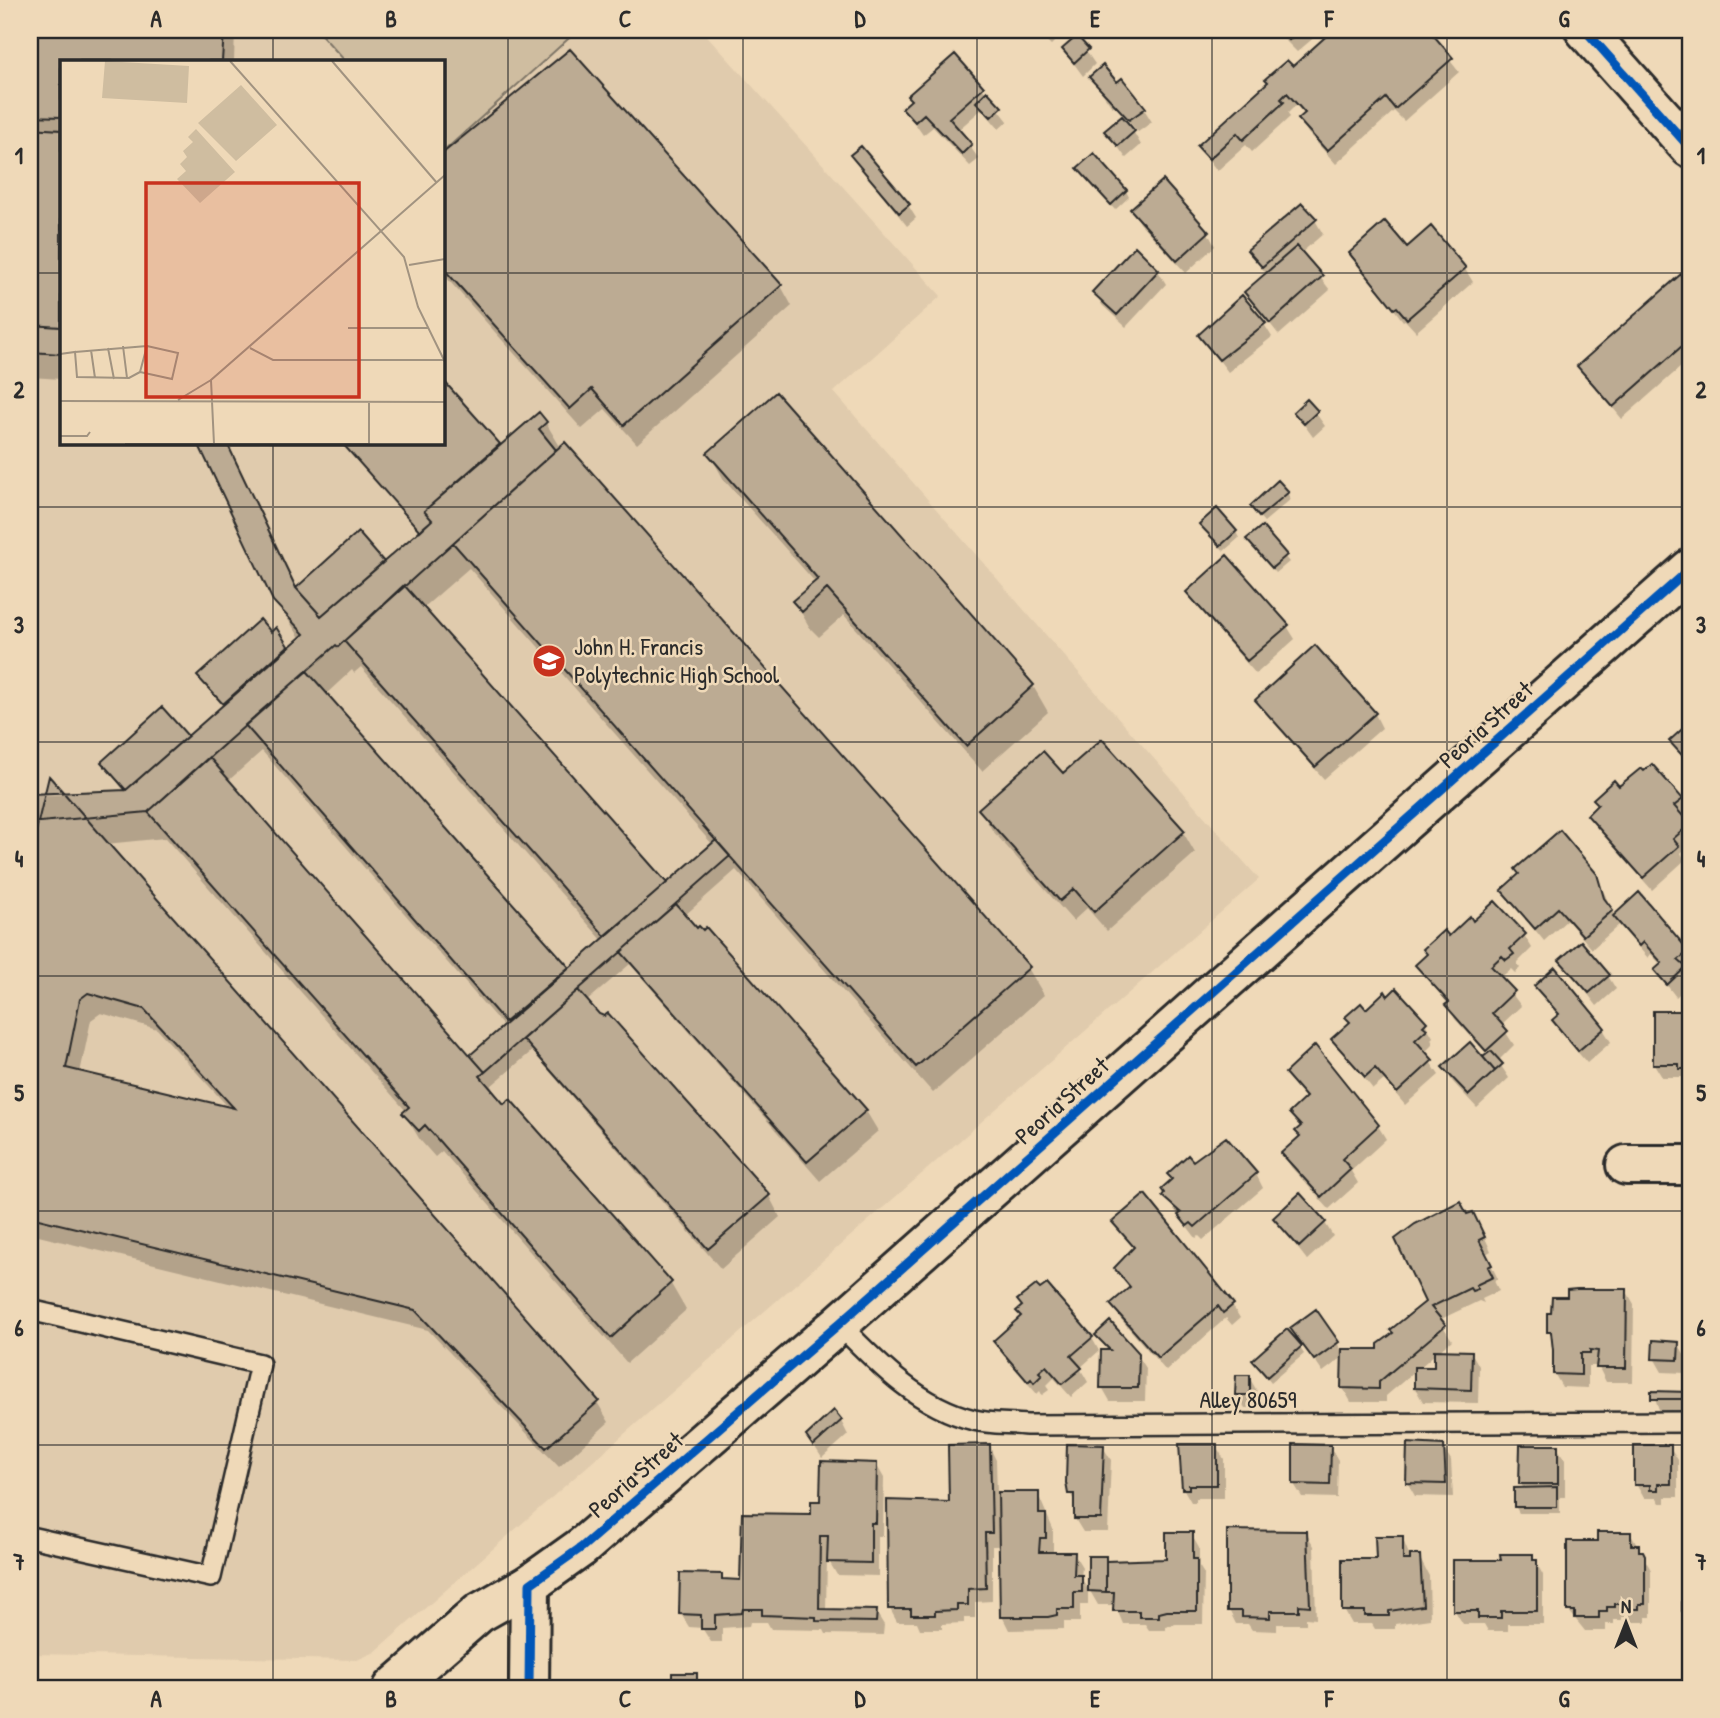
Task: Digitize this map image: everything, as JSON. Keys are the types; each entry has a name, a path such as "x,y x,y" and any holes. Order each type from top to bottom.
{"street":[{"path":"1585,30 1690,148"},
{"name":"Peoria Street","path":"393,1688 479,1613 530,1584 582,1547 839,1324 1690,569"},
{"path":"1626,1166 1690,1166"},
{"path":"529,1688 530,1584"}],"lane":[{"path":"30,1310 260,1364 211,1577 30,1537"},
{"name":"Alley 80659","path":"839,1324 890,1376 939,1405 973,1420 1027,1425 1690,1422"}],"shaded area":[{"name":"John H. Francis Polytechnic High School","path":"30,30 702,30 941,296 834,392 1259,879 375,1652 357,1660 30,1654"},
{"path":"317,30 578,30 444,151 444,60 344,60"}],"building":[{"path":"30,30 224,30 222,60 60,60 60,117 30,116"},
{"path":"1279,30 1300,30 1289,40"},
{"path":"1333,30 1429,30 1453,58 1395,109 1386,98 1327,151 1298,119 1305,113 1287,93 1281,99 1284,102 1243,140 1237,133 1209,159 1197,146 1268,82 1265,79 1287,60 1293,66"},
{"path":"1077,36 1089,49 1074,63 1062,49"},
{"path":"570,49 782,285 624,425 592,389 570,409 444,269 444,152"},
{"path":"955,54 984,87 949,118 972,144 962,154 924,114 915,122 902,108 911,100 907,96"},
{"path":"1103,65 1117,82 1122,78 1146,108 1129,120 1089,77"},
{"path":"987,91 1002,107 991,117 976,102"},
{"path":"1122,116 1135,131 1118,146 1104,131"},
{"path":"30,128 60,130 60,327 30,325"},
{"path":"861,146 910,204 899,213 850,155"},
{"path":"1094,153 1127,190 1111,205 1077,168"},
{"path":"1163,180 1209,232 1177,261 1130,209"},
{"path":"1302,203 1317,219 1262,267 1247,250"},
{"path":"1385,221 1407,247 1431,226 1466,268 1407,319 1397,307 1394,309 1349,253"},
{"path":"1135,246 1159,270 1117,315 1092,292"},
{"path":"1297,246 1323,276 1270,323 1244,292"},
{"path":"1681,274 1690,285 1690,339 1613,407 1577,366"},
{"path":"1242,295 1266,323 1219,360 1198,335"},
{"path":"30,325 60,327 60,354 30,352"},
{"path":"444,381 500,444 424,511 432,520 420,531 343,444 444,444"},
{"path":"776,392 1034,685 966,746 827,589 802,612 792,601 818,579 707,453"},
{"path":"1307,399 1318,411 1304,424 1293,412"},
{"path":"539,412 547,422 539,429 556,450 338,647 336,645 148,812 30,823 30,794 126,790 304,634 273,601 198,444 227,444 296,588 321,616 432,520 424,511"},
{"path":"565,442 1030,967 916,1067 453,543"},
{"path":"1278,480 1289,492 1259,517 1250,506"},
{"path":"1217,508 1237,531 1220,546 1199,524"},
{"path":"1262,526 1287,555 1272,568 1246,539"},
{"path":"358,532 384,562 321,616 296,588"},
{"path":"1227,555 1289,625 1247,661 1186,592"},
{"path":"404,585 667,883 605,936 344,641"},
{"path":"260,619 271,632 276,627 288,646 223,704 197,676"},
{"path":"1315,645 1376,713 1315,767 1255,700"},
{"path":"307,671 569,967 505,1022 245,725"},
{"path":"162,707 188,736 126,790 101,762"},
{"path":"1690,722 1690,764 1669,741"},
{"path":"1102,739 1185,831 1094,912 1074,889 1060,901 978,809 1043,751 1063,773"},
{"path":"209,757 485,1072 480,1076 504,1104 510,1099 672,1282 611,1338 425,1125 419,1131 402,1113 409,1107 148,812"},
{"path":"1652,764 1683,799 1674,806 1690,824 1673,839 1679,846 1643,878 1587,815 1598,804 1593,799 1614,780 1619,786 1641,768 1644,771"},
{"path":"49,776 599,1401 546,1448 415,1310 30,1217 30,856","holes":["88,993 144,1009 234,1108 66,1068 80,999"]},
{"path":"1560,830 1597,874 1604,898 1613,910 1583,936 1558,908 1535,929 1501,890 1519,874 1515,869"},
{"path":"716,840 730,856 485,1072 470,1055"},
{"path":"1639,892 1689,951 1678,960 1686,967 1667,985 1654,970 1662,963 1643,942 1639,946 1613,916"},
{"path":"1495,901 1526,934 1510,949 1514,954 1506,960 1502,956 1491,966 1515,991 1492,1013 1508,1031 1486,1051 1445,1005 1449,1002 1415,965 1427,954 1423,949 1444,930 1449,936 1470,916 1473,921"},
{"path":"676,904 697,928 699,926 703,930 706,927 867,1110 807,1162 621,952"},
{"path":"1581,941 1610,975 1589,993 1559,960"},
{"path":"1555,967 1605,1028 1578,1051 1552,1020 1559,1014 1534,986"},
{"path":"1396,988 1427,1022 1423,1026 1427,1029 1415,1040 1433,1060 1397,1093 1375,1068 1365,1077 1331,1039 1350,1022 1345,1017 1361,1003 1366,1009 1385,991 1388,996"},
{"path":"578,990 599,1014 604,1016 608,1013 770,1195 708,1249 523,1039"},
{"path":"1653,1011 1690,1011 1690,1069 1679,1069 1679,1064 1653,1064"},
{"path":"1470,1042 1495,1071 1469,1095 1442,1067"},
{"path":"1315,1045 1379,1125 1342,1159 1351,1169 1321,1197 1281,1153 1300,1136 1295,1131 1301,1126 1289,1113 1306,1097 1285,1073"},
{"path":"1491,1051 1503,1064 1495,1071 1483,1057"},
{"path":"1226,1137 1257,1173 1195,1227 1191,1223 1187,1226 1178,1215 1181,1213 1162,1196 1164,1193 1161,1189 1172,1179 1167,1174 1188,1155 1193,1161"},
{"path":"1300,1193 1326,1222 1299,1247 1273,1218"},
{"path":"1145,1194 1234,1304 1223,1313 1218,1306 1158,1358 1110,1304 1130,1287 1114,1268 1134,1247 1112,1222"},
{"path":"1460,1201 1467,1214 1473,1212 1485,1237 1479,1240 1492,1265 1488,1267 1493,1277 1476,1285 1478,1289 1472,1291 1470,1288 1431,1307 1446,1325 1379,1382 1379,1389 1341,1388 1342,1349 1378,1349 1378,1344 1393,1333 1390,1330 1425,1302 1395,1239 1415,1224"},
{"path":"1047,1284 1093,1337 1071,1356 1082,1368 1062,1384 1046,1366 1039,1372 1042,1375 1034,1383 1031,1379 1028,1382 993,1341 1021,1316 1016,1311 1022,1306 1017,1300 1036,1285 1040,1289"},
{"path":"1627,1289 1626,1368 1596,1368 1598,1351 1590,1350 1590,1353 1581,1353 1581,1375 1553,1374 1553,1350 1551,1332 1547,1332 1547,1313 1551,1313 1552,1297 1567,1297 1567,1290"},
{"path":"1316,1309 1339,1342 1314,1360 1290,1328"},
{"path":"1110,1321 1139,1353 1138,1388 1100,1388 1101,1350 1110,1350 1095,1335"},
{"path":"1287,1329 1302,1346 1267,1377 1252,1360"},
{"path":"1653,1340 1679,1342 1678,1360 1652,1359"},
{"path":"1434,1350 1472,1351 1471,1390 1414,1388 1414,1367 1434,1367"},
{"path":"1236,1375 1250,1375 1250,1395 1235,1395"},
{"path":"1651,1391 1690,1392 1690,1399 1651,1399"},
{"path":"834,1410 842,1420 813,1446 806,1436"},
{"path":"1407,1443 1444,1445 1446,1484 1406,1483"},
{"path":"990,1444 992,1533 985,1533 986,1588 968,1589 968,1605 957,1605 957,1610 935,1611 935,1615 911,1615 911,1609 888,1609 887,1500 949,1502 948,1445"},
{"path":"1067,1444 1104,1445 1101,1519 1074,1519 1074,1494 1068,1494 1066,1483"},
{"path":"1179,1444 1217,1444 1217,1485 1189,1485 1189,1489 1182,1489"},
{"path":"1293,1444 1331,1445 1330,1485 1293,1484"},
{"path":"1520,1445 1558,1445 1558,1484 1519,1484"},
{"path":"1634,1445 1671,1445 1671,1484 1658,1484 1658,1490 1650,1490 1650,1485 1634,1485"},
{"path":"821,1461 877,1463 876,1523 871,1523 871,1563 827,1562 828,1536 820,1536 819,1609 877,1610 876,1622 816,1621 816,1617 762,1615 762,1609 743,1609 742,1613 715,1615 715,1629 701,1629 701,1615 679,1614 680,1573 722,1574 722,1579 740,1580 742,1513 811,1514 811,1501 820,1501"},
{"path":"1557,1487 1557,1507 1514,1507 1514,1488"},
{"path":"998,1492 1039,1492 1039,1514 1046,1514 1046,1538 1040,1538 1039,1552 1075,1552 1074,1575 1082,1575 1082,1592 1074,1592 1074,1609 1057,1609 1057,1615 1048,1617 1000,1617"},
{"path":"1227,1530 1307,1531 1310,1606 1299,1605 1299,1611 1270,1611 1270,1618 1242,1617 1242,1611 1227,1611"},
{"path":"1166,1532 1193,1532 1193,1559 1197,1559 1197,1611 1167,1611 1159,1613 1159,1617 1139,1617 1139,1611 1113,1611 1114,1592 1106,1592 1106,1561 1166,1559"},
{"path":"1597,1532 1631,1532 1631,1545 1639,1545 1639,1551 1643,1551 1645,1555 1645,1604 1639,1604 1639,1609 1622,1609 1622,1604 1615,1604 1615,1607 1607,1607 1607,1611 1599,1611 1599,1618 1575,1618 1575,1611 1567,1611 1567,1541 1597,1541"},
{"path":"1375,1536 1403,1536 1403,1560 1410,1560 1410,1555 1420,1555 1423,1606 1389,1611 1389,1616 1365,1616 1365,1611 1342,1611 1342,1559 1376,1559"},
{"path":"1500,1554 1533,1554 1533,1560 1537,1560 1537,1611 1501,1611 1501,1618 1478,1618 1478,1611 1453,1611 1453,1560 1501,1560"},
{"path":"1088,1556 1106,1556 1106,1592 1088,1591"},
{"path":"1682,1560 1690,1560 1690,1611 1682,1611"},
{"path":"672,1673 697,1673 697,1682 672,1682"}],"cycle path":[{"path":"1585,30 1690,148"},
{"path":"529,1688 530,1584 582,1547 839,1324 1690,569"}],"place":[{"name":"John H. Francis Polytechnic High School","path":"549,661"}]}
